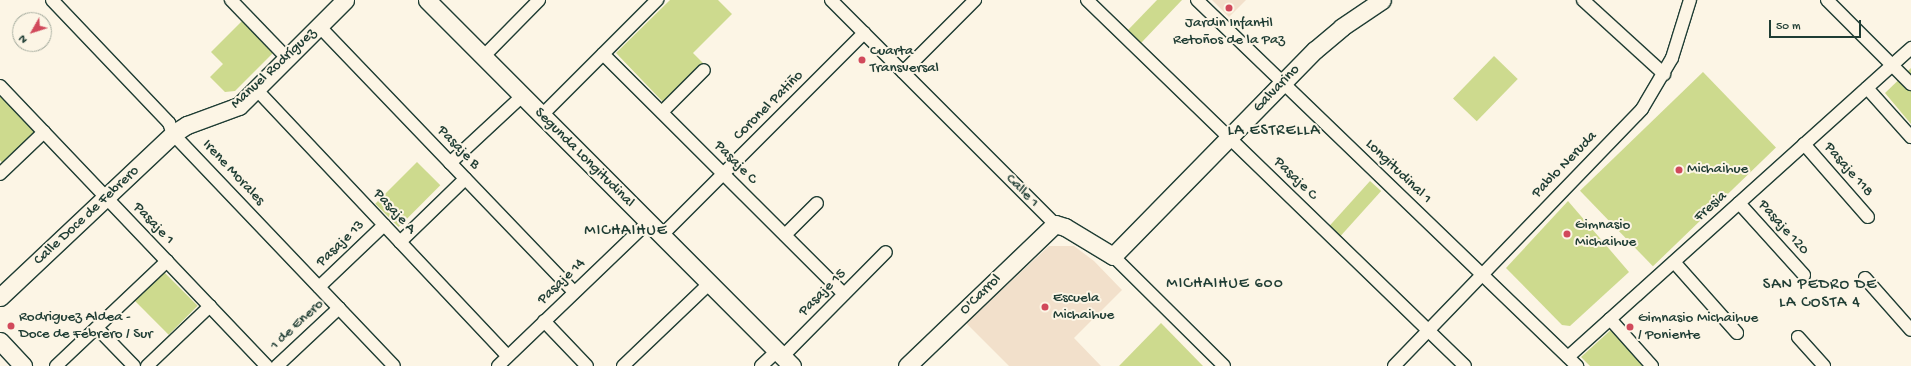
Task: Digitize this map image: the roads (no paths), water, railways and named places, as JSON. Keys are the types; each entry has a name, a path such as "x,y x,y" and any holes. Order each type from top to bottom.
{"street":[{"name":"Irene Morales","path":"52,0 169,123 174,134 394,366"},
{"path":"231,0 287,58"},
{"name":"Manuel Rodríguez","path":"174,134 187,126 232,111 345,0"},
{"name":"Segunda Longitudinal","path":"427,0 784,358"},
{"path":"483,57 539,0"},
{"path":"542,115 657,0"},
{"name":"Calle 1","path":"831,0 1055,224 1065,227 1113,256 1224,366"},
{"path":"903,72 975,0"},
{"name":"Pasaje C","path":"1087,0 1428,330"},
{"name":"Longitudinal 1","path":"1197,0 1577,366"},
{"path":"1583,0 1664,74"},
{"name":"Pablo Neruda","path":"1394,366 1637,114 1664,74 1690,0"},
{"path":"1827,0 1893,64 1911,84"},
{"name":"Galvarino","path":"1113,256 1332,35 1380,1"},
{"name":"Pasaje B","path":"319,26 574,292"},
{"name":"Coronel Patiño","path":"662,235 864,33"},
{"name":"Fresia","path":"1568,357 1911,48"},
{"name":"Pasaje C","path":"603,54 844,294"},
{"path":"662,112 704,70"},
{"name":"Pasaje 1","path":"0,87 267,366"},
{"path":"1867,88 1911,137"},
{"name":"Pasaje A","path":"256,89 508,356"},
{"path":"450,162 522,96"},
{"path":"0,174 44,132"},
{"name":"Calle Doce de Febrero","path":"0,297 174,134"},
{"name":"Pasaje 118","path":"1804,144 1868,217"},
{"path":"400,242 465,179"},
{"path":"785,235 817,203"},
{"name":"Pasaje 120","path":"1739,203 1804,275"},
{"name":"Pasaje 14","path":"498,366 648,222"},
{"name":"O'Carrol","path":"907,366 1055,224"},
{"name":"Pasaje 13","path":"319,287 384,225"},
{"name":"Pasaje 15","path":"761,366 784,358 886,252"},
{"path":"56,366 167,261"},
{"path":"1674,262 1737,333"},
{"path":"1865,278 1911,330"},
{"path":"623,366 710,283"},
{"path":"147,366 210,306"},
{"name":"1 de Enero","path":"277,366 339,308"},
{"path":"1610,320 1652,366"},
{"path":"544,321 587,366"},
{"path":"97,328 134,366"},
{"path":"1428,330 1465,366"},
{"path":"1798,337 1824,366"},
{"path":"0,341 23,366"}],"place":[{"name":"Jardin Infantil Retoños de la Paz","path":"1229,8"},
{"name":"Cuarta Transversal","path":"862,60"},
{"name":"Michaihue","path":"1679,170"},
{"name":"Gimnasio Michaihue","path":"1567,234"},
{"name":"Escuela Michaihue","path":"1045,307"},
{"name":"Rodriguez Aldea - Doce de Febrero / Sur","path":"11,326"},
{"name":"Gimnasio Michaihue / Poniente","path":"1630,327"}],"district":[{"name":"LA ESTRELLA","path":"1274,132"},
{"name":"MICHAIHUE","path":"626,232"},
{"name":"MICHAIHUE 600","path":"1225,285"},
{"name":"SAN PEDRO DE LA COSTA 4","path":"1820,295"}]}
